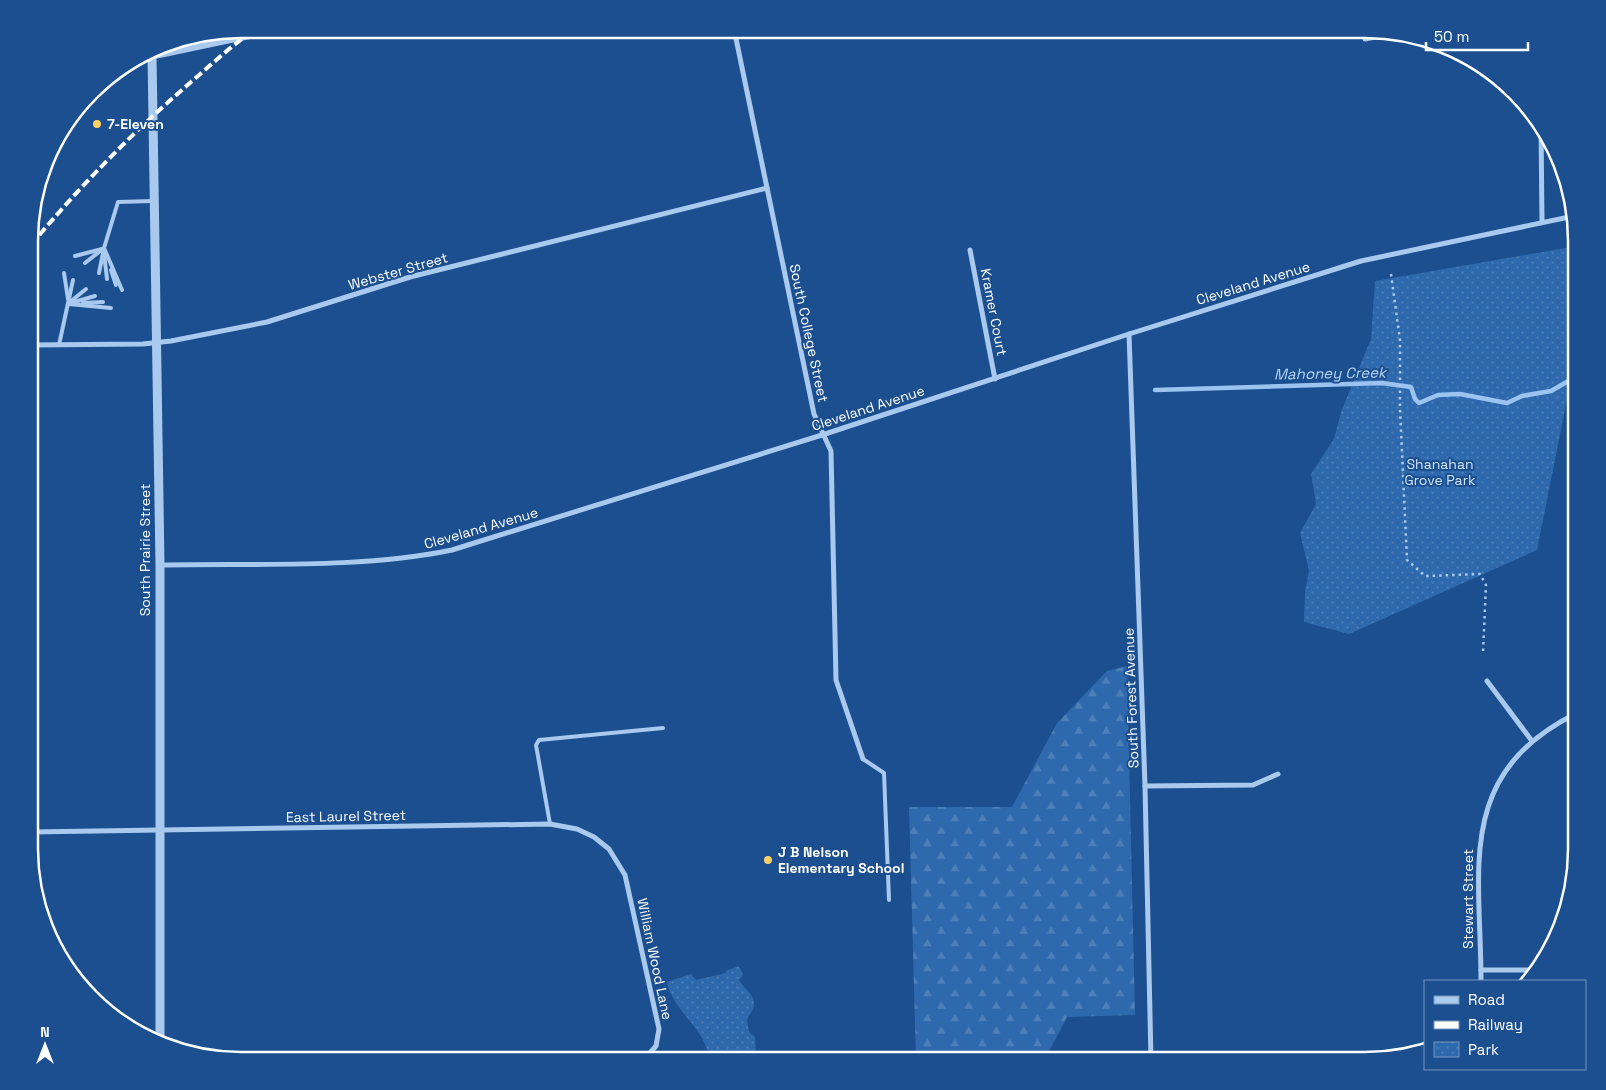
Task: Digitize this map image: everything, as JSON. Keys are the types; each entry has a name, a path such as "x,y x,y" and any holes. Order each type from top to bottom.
{"street":[{"name":"South College Street","path":"736,37 814,414 822,435 831,450 836,680 863,759"},
{"path":"1365,39 1372,37"},
{"path":"171,50 232,38"},
{"name":"South Prairie Street","path":"149,59 155,201 160,565 160,1036"},
{"path":"1541,139 1542,222"},
{"name":"Webster Street","path":"38,344 156,343 267,322 410,277 767,188"},
{"name":"Cleveland Avenue","path":"160,565 412,558 452,550 822,435 1129,334 1361,261 1567,217"},
{"name":"Kramer Court","path":"970,250 995,379"},
{"name":"South Forest Avenue","path":"1129,334 1145,786 1151,1052"},
{"path":"1487,682 1532,741"},
{"name":"Stewart Street","path":"1480,980 1477,891 1478,850 1482,824 1502,776 1532,741 1556,723 1568,717"},
{"path":"1145,786 1253,785 1278,774"},
{"name":"East Laurel Street","path":"38,832 550,824 577,829 594,837 609,849 625,875 630,890"},
{"name":"William Wood Lane","path":"630,890 659,1029 656,1046 651,1052"},
{"path":"1480,970 1529,970"}],"lane":[{"path":"99,273 104,248 118,202 155,201"},
{"path":"75,256 104,248"},
{"path":"85,263 104,248"},
{"path":"104,248 107,279"},
{"path":"104,248 116,286"},
{"path":"104,248 122,290"},
{"path":"64,273 69,304"},
{"path":"59,344 73,280"},
{"path":"69,304 86,289"},
{"path":"69,304 95,296"},
{"path":"69,304 103,302"},
{"path":"69,304 111,308"},
{"path":"550,824 536,745 539,740 663,728"},
{"path":"863,759 884,773 889,900"}],"path":[{"path":"1391,274 1400,340 1400,401 1407,560 1425,576 1480,574 1486,584 1483,653"}],"green space":[{"name":"Shanahan Grove Park","path":"1568,248 1568,394 1537,550 1349,634 1304,622 1305,591 1309,571 1300,533 1316,504 1311,474 1334,439 1341,412 1371,339 1375,281"},
{"path":"1127,666 1135,1015 1067,1017 1049,1052 916,1052 909,807 1012,807 1057,723 1107,671"},
{"path":"739,966 743,975 739,980 754,1000 752,1012 747,1020 749,1032 755,1037 756,1052 708,1052 701,1037 675,1002 667,982 691,974 696,980 726,973 726,971"}],"waterway":[{"name":"Mahoney Creek","path":"1155,390 1382,383 1411,387 1415,399 1419,403 1438,395 1460,394 1507,403 1522,396 1551,391 1568,381"}],"railway":[{"path":"38,237 128,140 169,101 245,37"}],"place":[{"name":"7-Eleven","path":"97,124"},
{"name":"J B Nelson Elementary School","path":"768,860"}]}
